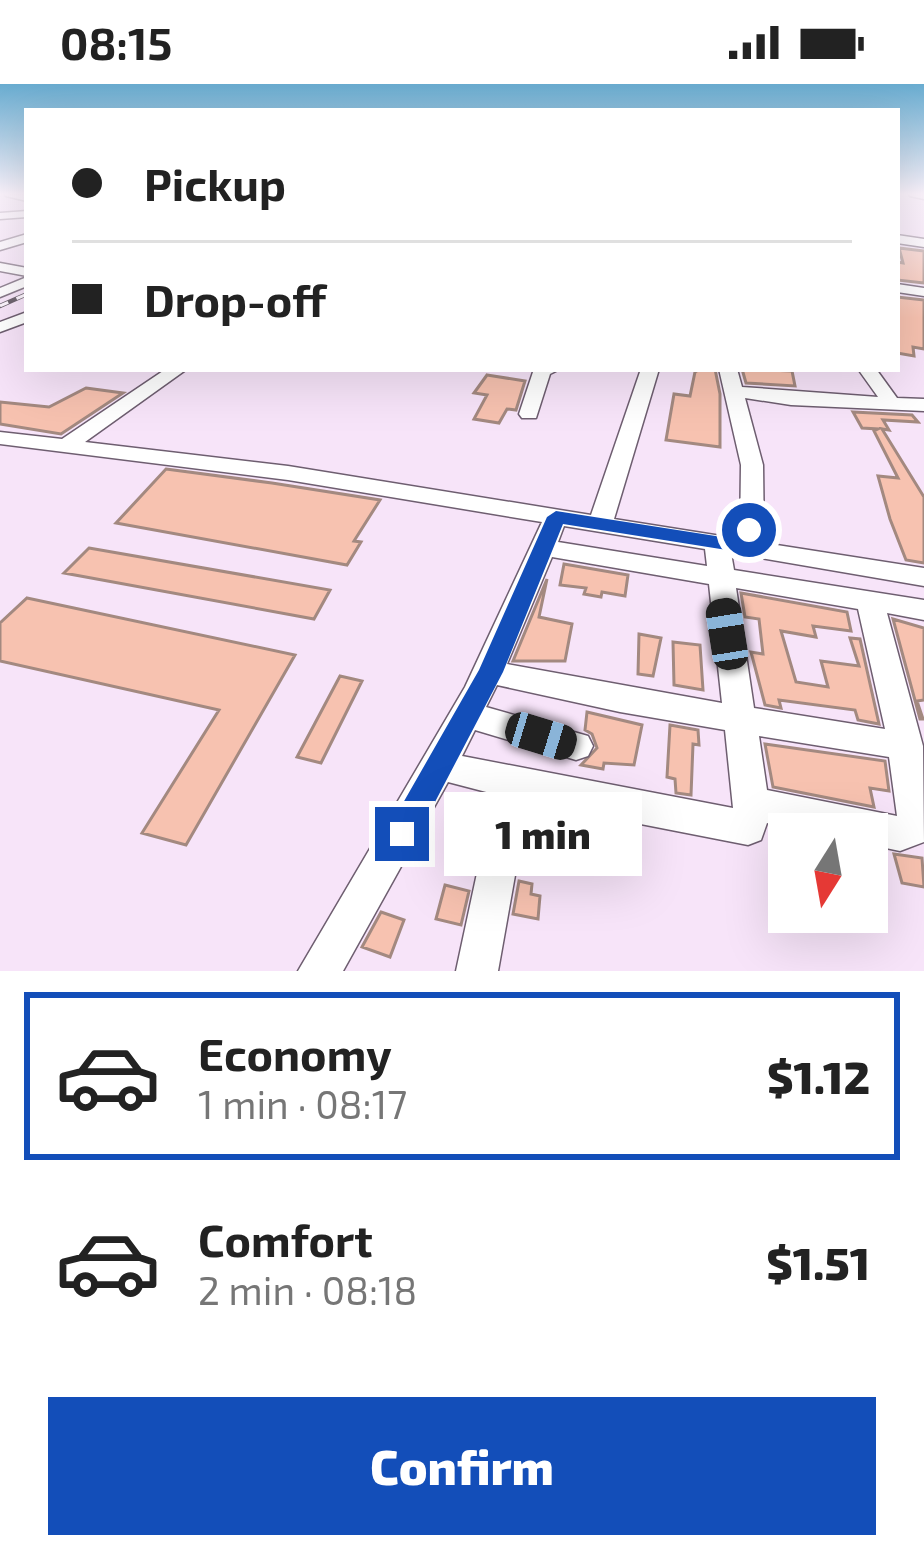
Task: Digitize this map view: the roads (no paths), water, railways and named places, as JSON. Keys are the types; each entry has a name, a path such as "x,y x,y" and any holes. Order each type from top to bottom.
{"street":[{"path":"65,447 174,372"},
{"path":"529,414 545,372"},
{"path":"600,524 649,372"},
{"path":"871,372 908,404 922,427"},
{"path":"808,377 824,401"},
{"path":"730,380 824,401 908,404"},
{"path":"730,380 752,465 752,548"},
{"path":"0,438 288,472 550,532 718,578 924,610"},
{"path":"550,532 600,524 924,577"},
{"path":"319,971 443,766 491,672 550,532"},
{"path":"443,766 741,830 750,825 717,542"},
{"path":"751,803 913,833 917,817 912,755 869,602"},
{"path":"491,672 912,755"},
{"path":"469,715 576,746"},
{"path":"477,971 514,784"}],"railway":[{"path":"0,306 24,295"}]}
